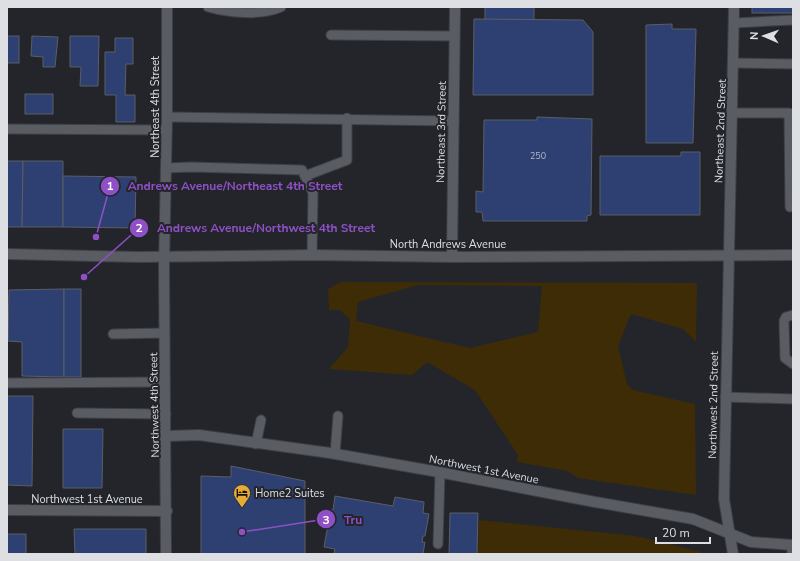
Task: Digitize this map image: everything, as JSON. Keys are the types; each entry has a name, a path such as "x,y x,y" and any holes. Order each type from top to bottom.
{"street":[{"name":"Northeast 4th Street","path":"164,256 168,117 167,7"},
{"name":"Northeast 3rd Street","path":"452,257 455,7"},
{"name":"Northeast 2nd Street","path":"728,255 733,113 734,7"},
{"name":"North Andrews Avenue","path":"7,254 452,257 793,255"},
{"name":"Northwest 2nd Street","path":"728,255 724,499 733,554"},
{"name":"Northwest 4th Street","path":"164,256 167,511 166,554"},
{"name":"Northwest 1st Avenue","path":"166,436 199,435 335,454 440,472 588,501 693,519 751,542 792,548"},
{"name":"Northwest 1st Avenue","path":"7,510 167,511"}],"lane":[{"path":"208,7 244,12 261,12 281,7"},
{"path":"734,23 793,20"},
{"path":"331,35 454,36"},
{"path":"733,62 793,64"},
{"path":"733,113 789,113 790,207"},
{"path":"168,117 347,118 454,121"},
{"path":"305,176 347,160 347,118"},
{"path":"7,129 167,130"},
{"path":"167,168 190,167 302,170 313,193 312,255"},
{"path":"793,315 786,317 784,321 785,358 793,364"},
{"path":"113,334 164,333"},
{"path":"7,383 165,382"},
{"path":"725,397 793,399"},
{"path":"77,413 166,414"},
{"path":"335,454 338,416"},
{"path":"256,444 261,420"},
{"path":"438,544 440,472"}],"shaded area":[{"path":"341,282 697,283 696,342 683,329 631,314 618,346 627,384 633,390 695,404 696,495 578,478 567,471 517,462 518,455 475,390 427,362 412,375 329,369 348,347 350,320 340,310 329,310 328,289","holes":["418,285 542,286 538,332 470,348 356,321 358,302"]},
{"path":"479,520 636,536 701,552 701,554 478,554"}],"building":[{"path":"485,7 534,7 534,20 485,20"},
{"path":"752,7 793,7 793,13 752,13"},
{"path":"474,19 583,20 593,32 593,95 473,95"},
{"path":"672,24 672,29 696,29 693,143 646,143 646,25"},
{"path":"7,36 19,36 19,63 7,63"},
{"path":"32,36 58,37 55,67 43,67 43,57 31,56"},
{"path":"70,36 99,36 98,86 80,86 81,67 70,67"},
{"path":"115,38 133,38 133,64 126,64 125,95 135,95 135,122 116,122 116,95 105,95 105,52 115,52"},
{"path":"25,94 53,94 53,114 25,114"},
{"path":"537,117 592,119 591,215 587,216 587,221 483,221 482,212 476,212 476,191 483,192 484,120 537,120"},
{"path":"681,152 700,152 700,215 600,215 600,156 681,156"},
{"path":"7,161 23,161 22,227 7,227"},
{"path":"23,161 63,161 63,227 22,227"},
{"path":"63,176 136,177 135,228 63,227"},
{"path":"64,289 64,377 22,376 22,342 8,341 9,290"},
{"path":"64,289 81,289 81,377 64,377"},
{"path":"7,396 33,396 32,486 7,485"},
{"path":"63,429 103,429 102,488 63,488"},
{"path":"231,466 305,481 305,554 201,554 201,476 231,477"},
{"path":"335,496 393,506 395,497 424,502 423,513 429,514 425,536 423,536 422,542 425,542 423,554 339,554 334,553 335,549 324,547 328,525 333,525 334,519 328,518 330,510 333,510"},
{"path":"450,513 478,513 477,554 449,554"},
{"path":"74,529 146,529 146,554 75,554"},
{"path":"7,534 26,534 26,554 7,554"}],"place":[{"name":"Andrews Avenue/Northeast 4th Street","path":"96,237"},
{"name":"Andrews Avenue/Northwest 4th Street","path":"84,277"},
{"name":"Home2 Suites","path":"242,508"},
{"name":"Tru","path":"242,532"}]}
